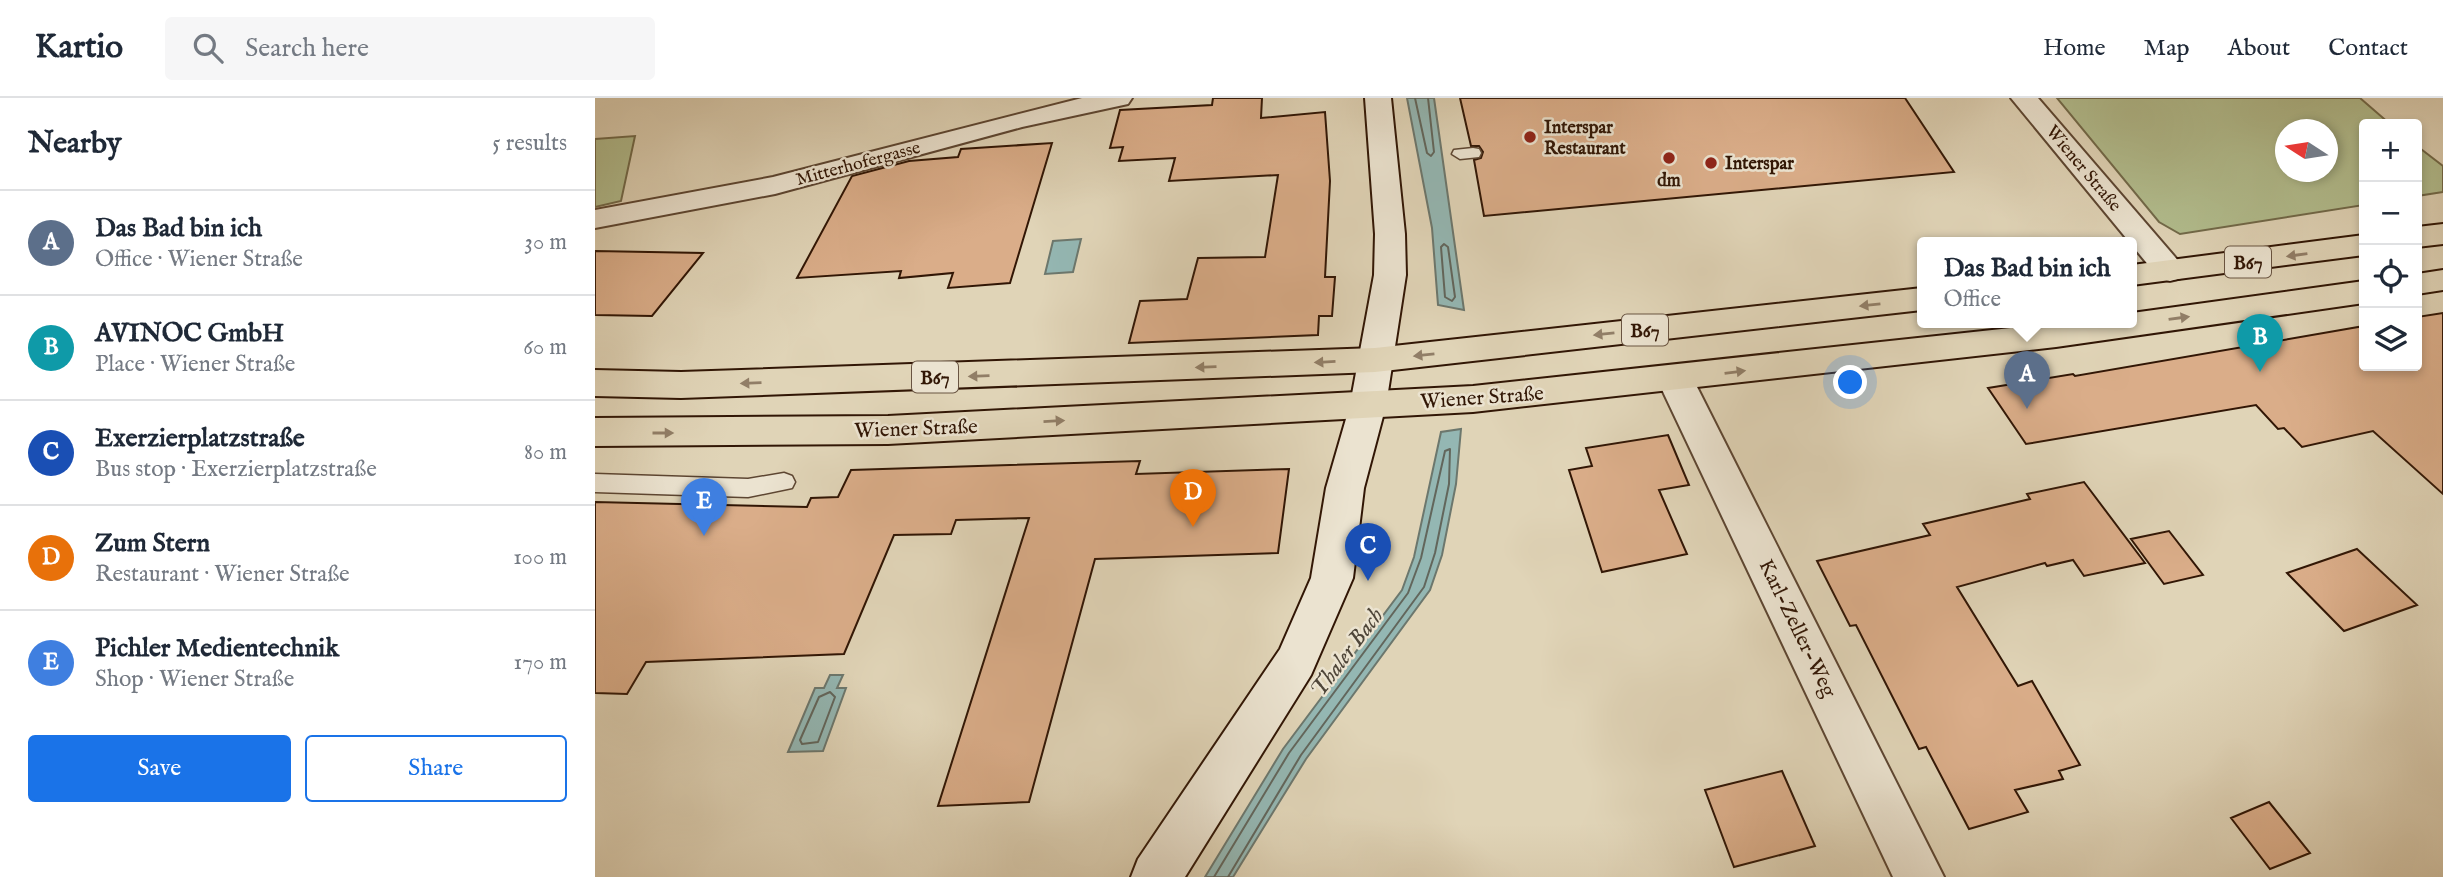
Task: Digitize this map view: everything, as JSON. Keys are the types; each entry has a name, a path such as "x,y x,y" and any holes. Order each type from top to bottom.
{"main road":[{"path":"2422,236 2443,234"},
{"name":"B67","path":"2137,274 2359,246"},
{"path":"2422,283 2443,280"},
{"name":"Wiener Straße","path":"2137,323 2359,293"},
{"name":"B67","path":"595,383 681,385 1375,360 1917,300"},
{"name":"Wiener Straße","path":"595,432 888,430 1473,399 1675,379 2101,328"}],"street":[{"name":"Mitterhofergasse","path":"595,219 775,185 1018,120 1119,98"},
{"path":"1156,877 1296,661 1332,578 1345,488 1368,405 1390,275 1391,234 1378,98"},
{"name":"Wiener Straße","path":"2024,98 2170,271"},
{"name":"Karl-Zeller-Weg","path":"1675,379 1919,877"}],"lane":[{"path":"595,484 748,488 784,482"}],"green space":[{"path":"2057,98 2360,98 2384,119 2359,119 2359,206 2180,234 2159,222"},
{"path":"635,136 621,201 595,207 595,139"},
{"path":"2422,150 2443,166 2443,192 2422,195"}],"water":[{"path":"1407,98 1434,98 1464,310 1438,305 1432,228"},
{"path":"1081,239 1073,272 1045,274 1053,241"},
{"name":"Thaler Bach","path":"1461,429 1456,484 1442,555 1430,590 1306,759 1233,877 1205,877 1283,749 1402,590 1414,557 1441,432"},
{"path":"830,675 843,675 837,688 846,688 823,751 788,752 815,688 824,688"}],"building":[{"path":"1213,98 1262,98 1261,118 1325,112 1330,181 1325,277 1335,277 1332,316 1319,316 1318,335 1129,343 1140,301 1187,299 1198,258 1265,257 1278,175 1169,181 1175,158 1119,161 1123,147 1110,148 1120,110 1212,105"},
{"name":"Interspar","path":"1460,98 1905,98 1954,172 1484,216 1474,160 1481,158 1483,152 1479,146 1471,146"},
{"path":"1052,143 1010,283 948,288 953,273 899,278 901,271 797,278 852,176 909,161 958,157 961,149"},
{"path":"595,251 703,253 652,316 595,315"},
{"path":"2443,313 2443,494 2373,431 2302,447 2284,428 2278,429 2256,405 2026,444 1988,388 2073,374 2075,376 2359,327 2359,371 2422,371 2422,316"},
{"path":"1668,435 1689,485 1659,490 1687,554 1602,572 1569,470 1592,466 1586,448"},
{"path":"1140,461 1136,474 1289,469 1278,553 1095,559 1029,802 938,806 1029,518 956,520 951,534 894,535 844,654 646,662 627,694 595,693 595,502 807,507 811,498 838,497 851,470"},
{"path":"2084,482 2145,563 2084,576 2073,560 2047,566 2045,563 1957,587 2018,686 2032,681 2080,765 2059,771 2063,779 2015,790 2028,812 1969,829 1926,747 1919,749 1856,625 1850,626 1817,561 1930,535 1923,524 2030,499 2027,494"},
{"path":"2169,531 2203,575 2164,584 2131,539"},
{"path":"2357,549 2417,605 2344,631 2287,573"},
{"path":"1782,771 1815,846 1734,867 1705,790"},
{"path":"2269,802 2310,853 2270,869 2231,818"}],"place":[{"name":"Interspar Restaurant","path":"1530,137"},
{"name":"dm","path":"1669,158"},
{"name":"Interspar","path":"1711,163"},
{"name":"AVINOC GmbH","path":"2260,372"},
{"name":"Das Bad bin ich","path":"2027,409"},
{"name":"Zum Stern","path":"1193,527"},
{"name":"Pichler Medientechnik","path":"704,536"},
{"name":"Exerzierplatzstraße","path":"1368,581"}]}
